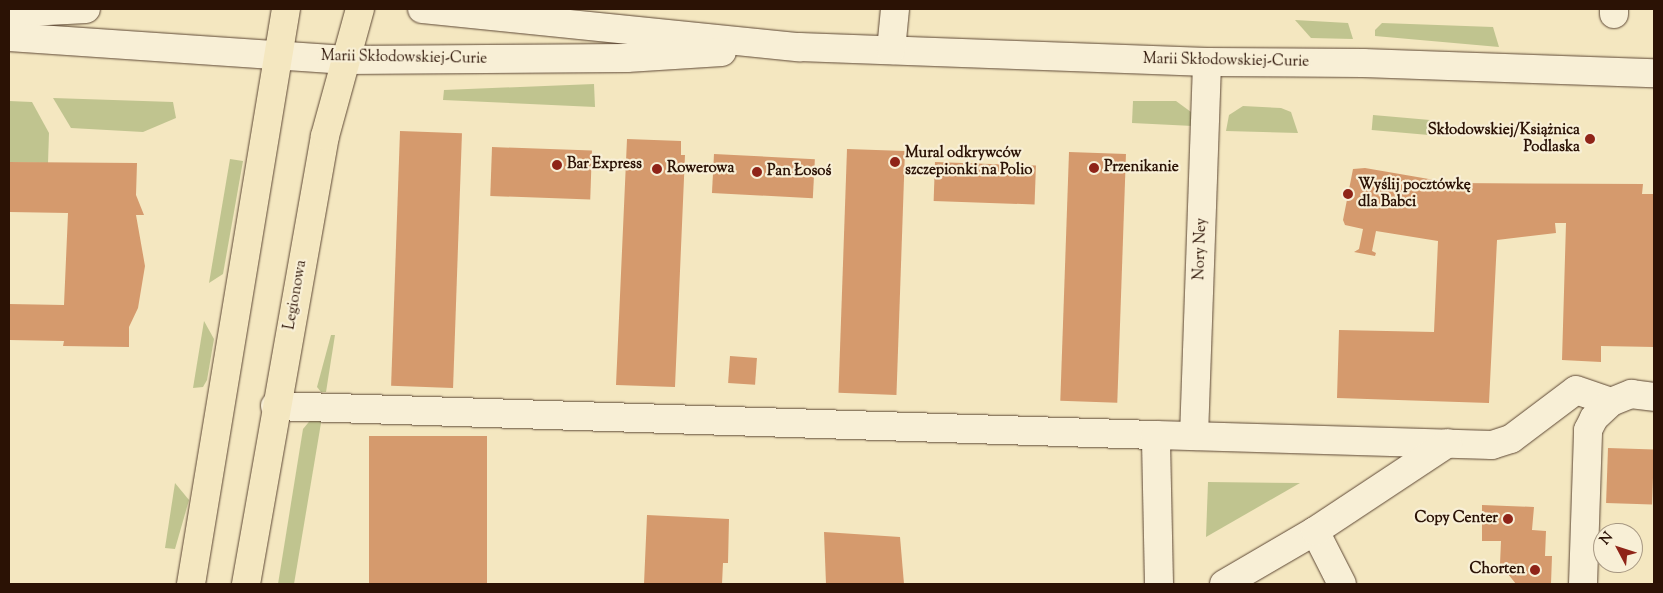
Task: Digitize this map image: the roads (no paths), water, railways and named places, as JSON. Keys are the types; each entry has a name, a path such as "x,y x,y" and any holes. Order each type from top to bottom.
{"main road":[{"path":"191,584 277,54 286,9"},
{"name":"Legionowa","path":"246,584 275,406 325,136 360,9"}],"street":[{"path":"9,13 86,9"},
{"name":"Marii Skłodowskiej-Curie","path":"422,9 799,46 1208,62 1363,63 1654,73"},
{"path":"892,50 895,9"},
{"name":"Marii Skłodowskiej-Curie","path":"9,37 346,60 627,58 799,46"},
{"name":"Nory Ney","path":"1194,436 1208,62"},
{"path":"275,406 1448,443 1492,446 1511,439 1576,390 1604,400 1631,394 1654,397"},
{"path":"1583,584 1588,430 1604,400"},
{"path":"1156,435 1159,584"},
{"path":"1224,584 1315,532 1448,443"},
{"path":"1315,532 1342,584"}],"place":[{"name":"Skłodowskiej/Książnica Podlaska","path":"1590,139"},
{"name":"Mural odkrywców szczepionki na Polio","path":"895,162"},
{"name":"Bar Express","path":"557,165"},
{"name":"Przenikanie","path":"1094,168"},
{"name":"Rowerowa","path":"657,169"},
{"name":"Pan Łosoś","path":"757,172"},
{"name":"Wyślij pocztówkę dla Babci","path":"1348,194"},
{"name":"Copy Center","path":"1508,519"},
{"name":"Chorten","path":"1535,570"}]}
